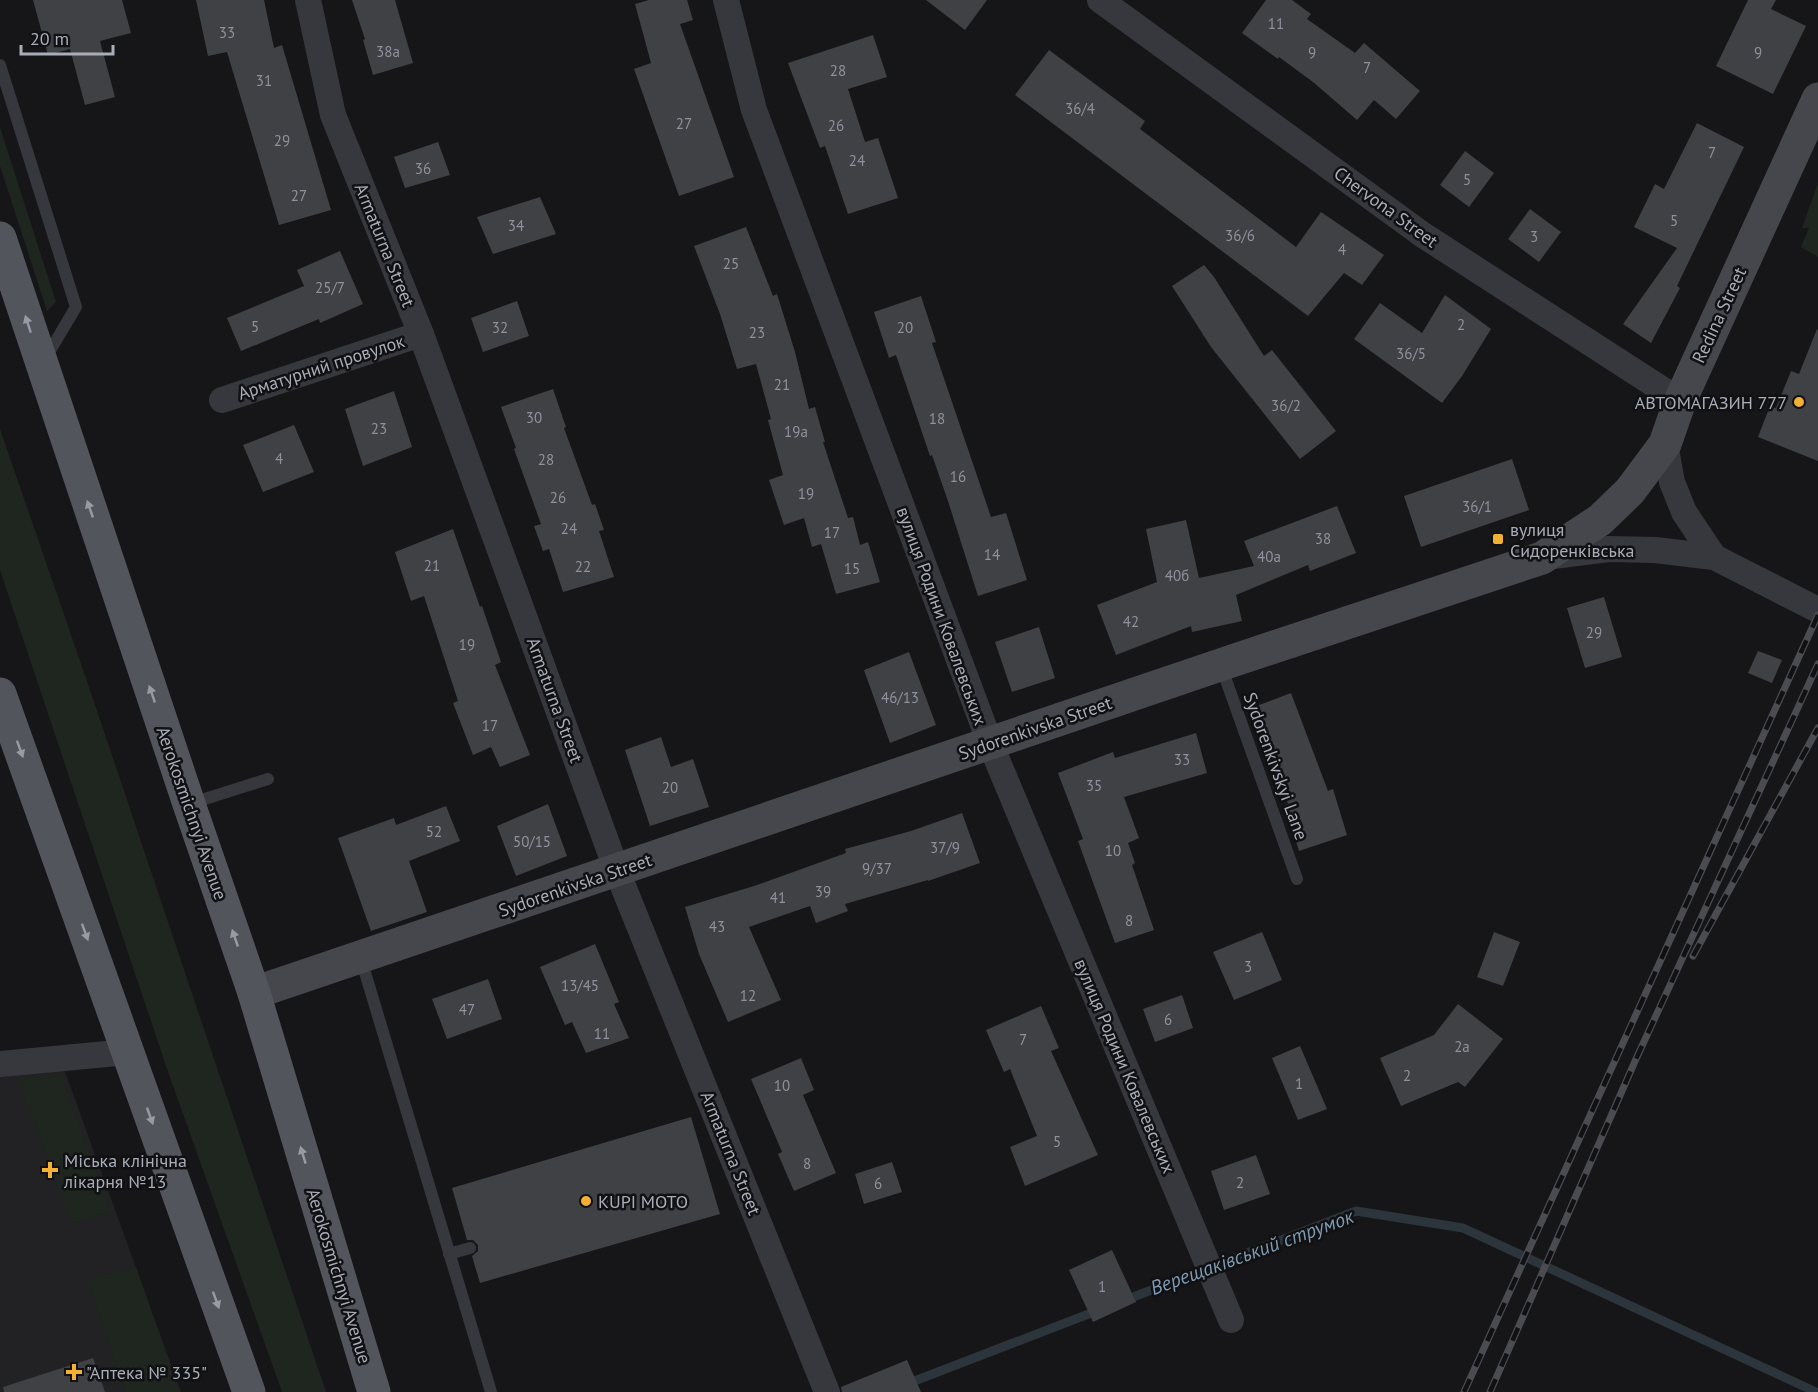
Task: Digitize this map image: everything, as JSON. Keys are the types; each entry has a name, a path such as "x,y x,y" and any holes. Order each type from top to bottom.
{"main road":[{"name":"Redina Street","path":"1542,558 1600,520 1630,491 1665,444 1680,401 1818,99"},
{"name":"Aerokosmichnyi Avenue","path":"0,238 254,993 374,1392"},
{"name":"Sydorenkivska Street","path":"254,993 1542,558"},
{"path":"0,694 249,1392"}],"street":[{"name":"Armaturna Street","path":"308,0 333,115 421,334 617,871 827,1392"},
{"name":"вулиця Родини Ковалевських","path":"726,0 754,110 990,743 1231,1320"},
{"name":"Chervona Street","path":"1100,0 1423,235 1680,401"},
{"name":"Арматурний провулок","path":"222,400 421,334"},
{"path":"1665,444 1672,482 1684,512 1714,557"},
{"name":"Sydorenkivska Street","path":"1542,558 1609,549 1655,550 1714,557 1818,610"},
{"path":"0,1064 128,1052"}],"lane":[{"path":"0,65 75,307 41,365"},
{"name":"Sydorenkivskyi Lane","path":"1220,665 1297,879"},
{"path":"189,804 268,779"},
{"path":"361,958 491,1392"},
{"path":"449,1254 470,1248"}],"shaded area":[{"path":"0,127 56,302 47,311 0,166"},
{"path":"1818,183 1818,257 1801,247 1809,228 1802,228"},
{"path":"0,429 326,1392 282,1392 166,1066 0,570"},
{"name":"Міська клінічна лікарня №13","path":"64,1069 181,1392 0,1392 0,1073"},
{"path":"61,1076 111,1211 71,1224 18,1078"},
{"path":"136,1267 179,1392 125,1392 87,1280"}],"building":[{"path":"33,0 122,0 131,33 100,41 115,97 85,105 70,49 48,55"},
{"path":"196,0 264,0 274,48 282,45 331,210 279,225 227,52 208,56"},
{"path":"352,0 395,0 413,63 373,75 363,40 365,39"},
{"path":"649,0 687,0 693,20 680,24 734,177 679,196 634,69 651,63 635,4"},
{"path":"926,0 987,0 965,30"},
{"path":"1266,0 1292,0 1311,14 1307,19 1355,53 1364,43 1420,91 1396,119 1374,100 1357,120 1313,82 1242,33"},
{"path":"1748,0 1776,0 1771,9 1806,26 1773,94 1716,66"},
{"path":"873,35 887,77 848,89 865,142 878,138 898,198 848,214 825,146 820,148 788,63"},
{"path":"1049,50 1145,121 1140,129 1296,247 1321,212 1384,255 1362,285 1344,273 1308,316 1015,95"},
{"path":"1697,123 1744,147 1677,286 1680,288 1651,343 1623,324 1677,248 1634,227 1655,184 1664,189"},
{"path":"438,142 450,175 405,188 394,157"},
{"path":"1465,151 1494,173 1469,207 1440,185"},
{"path":"540,197 556,234 493,254 477,217"},
{"path":"1530,209 1561,232 1539,262 1508,239"},
{"path":"746,227 773,296 777,294 809,409 815,407 825,442 823,442 848,518 853,517 860,545 868,542 880,582 836,594 821,544 812,547 804,518 784,525 769,480 783,475 756,364 737,369 720,314 694,246"},
{"path":"340,251 363,304 320,323 319,319 241,351 227,318 304,286 297,270"},
{"path":"1204,265 1264,356 1272,350 1336,431 1300,459 1211,347 1172,286"},
{"path":"1445,295 1491,329 1442,403 1354,339 1380,303 1422,333"},
{"path":"921,296 936,342 932,343 991,517 1006,513 1027,580 978,596 948,501 932,455 930,456 896,355 889,358 874,312"},
{"path":"517,301 529,336 483,352 471,318"},
{"path":"1817,329 1818,461 1758,437 1770,406 1776,408 1791,371 1799,374"},
{"path":"553,389 566,427 564,428 592,505 595,504 604,530 599,531 614,577 563,592 549,549 543,551 534,526 541,524 501,407"},
{"path":"394,391 412,447 363,466 345,409"},
{"path":"294,425 314,472 263,492 243,445"},
{"path":"1512,459 1529,510 1421,547 1404,496"},
{"path":"1337,506 1356,553 1310,571 1308,565 1236,595 1242,621 1192,632 1191,626 1116,655 1097,605 1157,582 1146,529 1186,520 1199,578 1254,566 1244,541"},
{"path":"453,529 501,662 495,665 530,755 500,767 491,747 473,755 453,703 458,701 424,596 411,601 395,552"},
{"path":"1604,597 1622,657 1585,668 1567,608"},
{"path":"1039,627 1055,678 1012,692 995,642"},
{"path":"1758,651 1782,660 1772,683 1748,673"},
{"path":"909,652 936,725 890,743 864,670"},
{"path":"1291,693 1328,791 1333,789 1347,835 1299,851 1285,805 1288,804 1251,708"},
{"path":"1196,733 1207,773 1124,797 1139,838 1128,843 1135,863 1132,865 1154,930 1115,943 1078,841 1083,839 1058,773 1113,752 1115,758"},
{"path":"661,737 671,767 693,759 709,807 650,826 625,750"},
{"path":"548,804 567,856 516,876 497,826"},
{"path":"446,806 460,841 409,861 427,912 371,931 338,838 394,818 396,825"},
{"path":"962,813 980,863 928,881 845,904 848,911 816,923 810,906 749,927 781,1000 728,1022 699,954 685,907 754,886 846,853 845,849 911,831"},
{"path":"1262,932 1282,980 1234,1000 1213,952"},
{"path":"1494,932 1520,942 1503,986 1477,977"},
{"path":"595,944 619,1002 614,1004 629,1038 586,1053 572,1022 565,1025 540,967"},
{"path":"488,979 502,1019 447,1039 432,999"},
{"path":"1182,995 1193,1028 1155,1042 1143,1009"},
{"path":"1458,1004 1503,1039 1465,1087 1458,1082 1401,1106 1380,1058 1434,1035"},
{"path":"1041,1006 1059,1048 1051,1051 1098,1155 1025,1186 1010,1147 1037,1136 1010,1069 1004,1072 986,1030"},
{"path":"1300,1046 1327,1109 1298,1120 1272,1058"},
{"path":"801,1058 814,1090 803,1095 836,1173 794,1191 778,1154 782,1152 751,1079"},
{"name":"KUPI MOTO","path":"691,1117 720,1214 480,1283 472,1256 478,1251 478,1245 473,1240 467,1240 452,1188"},
{"path":"1256,1155 1270,1194 1224,1210 1211,1171"},
{"path":"892,1162 902,1192 864,1204 855,1174"},
{"path":"1112,1250 1136,1302 1093,1322 1069,1270"},
{"name":"\"Аптека № 335\"","path":"93,1358 105,1392 4,1392 3,1387"},
{"path":"907,1360 921,1392 842,1392 841,1387"}],"waterway":[{"name":"Верещаківський струмок","path":"1123,1301 1356,1211 1463,1228 1816,1392"},
{"name":"Верещаківський струмок","path":"886,1392 1099,1310"}],"railway":[{"path":"1464,1392 1818,615"},
{"path":"1490,1392 1636,1059 1818,664"},
{"path":"1693,956 1818,728"}],"place":[{"name":"АВТОМАГАЗИН 777","path":"1799,402"},
{"name":"вулиця Сидоренківська","path":"1498,539"},
{"name":"Міська клінічна лікарня №13","path":"50,1170"},
{"name":"KUPI MOTO","path":"586,1201"},
{"name":"\"Аптека № 335\"","path":"74,1372"}]}
